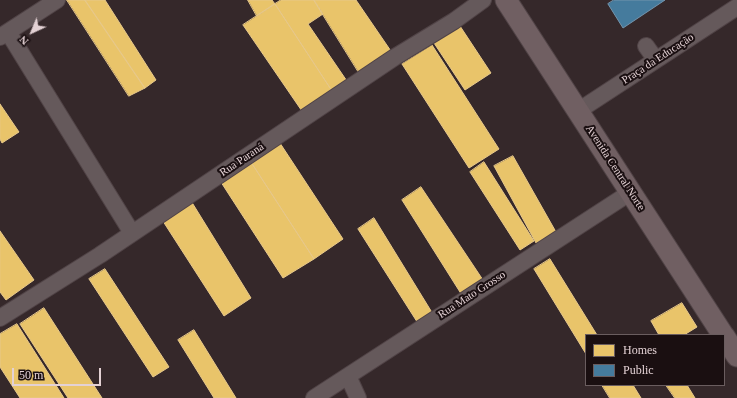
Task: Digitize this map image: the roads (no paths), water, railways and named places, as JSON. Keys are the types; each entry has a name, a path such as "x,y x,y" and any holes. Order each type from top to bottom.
{"main road":[{"name":"Avenida Central Norte","path":"506,0 723,334"},
{"name":"Avenida Central Norte","path":"725,337 737,356"}],"street":[{"path":"57,0 4,35 132,233"},
{"name":"Rua Paraná","path":"0,318 100,255 395,57 454,21 483,0"},
{"name":"Praça da Educação","path":"578,111 737,7"},
{"path":"646,46 656,60"},
{"name":"Rua Mato Grosso","path":"314,398 631,192"},
{"path":"348,376 358,398"}]}
